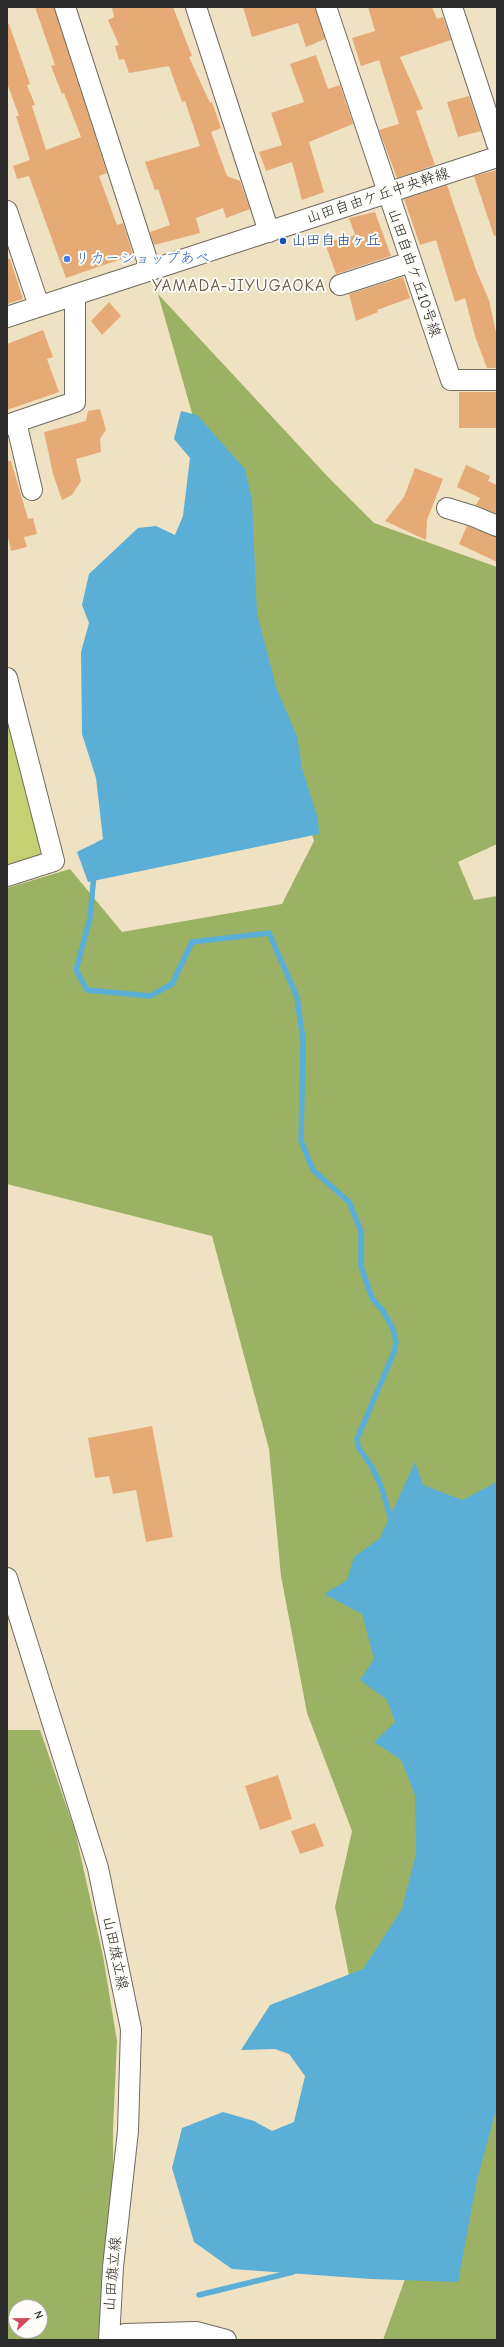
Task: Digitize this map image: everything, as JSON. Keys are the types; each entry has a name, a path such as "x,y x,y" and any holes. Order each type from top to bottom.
{"street":[{"path":"65,7 150,269"},
{"path":"196,7 268,232"},
{"name":"山田自由ケ丘10号線","path":"326,7 387,193 451,380 497,380"},
{"path":"452,7 497,144"},
{"name":"山田自由ケ丘中央幹線","path":"7,316 497,157"},
{"path":"7,211 39,306"},
{"path":"340,285 411,262"},
{"path":"32,490 11,424 75,402 75,294"},
{"path":"447,508 473,516 497,526"},
{"path":"7,678 54,862 7,876"},
{"name":"山田旗立線","path":"7,1578 98,1868 131,2029 128,2131 112,2267 117,2338"},
{"path":"117,2338 196,2332 226,2340"}],"green space":[{"path":"158,294 329,478 374,523 497,567 497,844 458,862 474,900 497,896 497,2340 383,2340 409,2268 335,1907 352,1831 307,1713 281,1576 269,1449 212,1236 7,1184 7,888 70,869 122,932 282,904 314,841"},
{"path":"7,694 52,860 7,872"},
{"path":"7,1730 40,1730 75,1831 103,1956 117,2041 113,2130 114,2340 7,2340"}],"water":[{"path":"181,411 197,415 245,469 252,500 257,614 277,690 297,736 302,768 318,819 319,834 88,882 77,852 103,839 96,778 82,734 81,652 89,623 82,605 89,574 138,528 156,526 175,535 183,516 190,458 174,439"},
{"path":"415,1462 423,1485 462,1500 497,1482 497,2106 477,2180 458,2282 371,2279 232,2269 194,2242 172,2168 182,2128 223,2112 254,2121 272,2131 294,2122 305,2076 289,2054 275,2049 241,2050 270,2005 363,1969 402,1909 416,1854 415,1795 401,1760 374,1742 395,1722 387,1700 360,1680 374,1659 362,1614 324,1594 347,1580 354,1557 380,1538"}],"building":[{"path":"35,7 54,7 107,173 99,176 117,225 123,223 133,255 66,278 29,176 17,179 13,166 30,160 16,116 19,116 7,83 7,24 9,24 30,84 27,85 35,105 32,106 46,150 81,137 64,93 62,94 51,66 55,65"},
{"path":"112,7 173,7 192,56 189,57 210,103 212,102 221,128 211,132 227,176 240,181 250,209 226,218 223,208 196,218 200,233 154,245 150,232 170,225 158,189 155,190 145,162 200,146 185,101 182,102 169,66 129,73 124,59 119,60 115,46 119,45 108,20 114,17"},
{"path":"243,7 315,7 325,39 306,47 298,23 252,37"},
{"path":"368,7 432,7 437,19 443,17 451,40 400,57 423,109 416,111 435,165 397,178 379,130 399,124 379,60 361,66 352,38 375,31"},
{"path":"316,55 328,89 340,85 353,124 309,142 324,192 302,200 292,162 266,171 259,152 282,145 271,113 304,102 290,64"},
{"path":"469,96 481,131 458,137 447,102"},
{"path":"497,170 497,236 494,236 474,176"},
{"path":"447,185 476,270 489,300 497,337 497,368 487,368 475,336 465,298 455,302 436,240 420,245 404,199"},
{"path":"375,212 391,256 336,274 325,243 355,235 349,218"},
{"path":"7,259 10,259 23,299 7,304"},
{"path":"403,277 410,298 377,310 378,312 356,321 349,294"},
{"path":"109,302 121,316 102,335 91,321"},
{"path":"43,330 53,357 47,359 59,392 7,410 7,344"},
{"path":"459,392 497,392 497,428 459,428"},
{"path":"100,409 106,430 100,439 101,452 76,459 81,481 72,495 62,500 53,474 44,432 86,421 88,411"},
{"path":"7,461 11,461 28,519 33,518 37,534 24,537 27,547 11,551 7,533"},
{"path":"466,465 490,476 488,481 497,485 497,514 476,505 480,498 457,487"},
{"path":"415,468 443,479 427,520 426,540 385,521 404,497"},
{"path":"467,526 497,537 497,562 459,544"},
{"path":"152,1426 173,1537 146,1542 136,1490 113,1494 109,1476 95,1478 88,1438"},
{"path":"278,1775 292,1819 260,1830 245,1786"},
{"path":"315,1823 324,1846 300,1854 291,1831"}],"waterway":[{"path":"94,874 90,918 76,970 87,990 150,996 172,984 192,942 269,933 297,997 303,1040 301,1141 313,1170 349,1202 361,1231 361,1266 372,1298 383,1311 393,1329 396,1342 394,1352 357,1439 358,1447 372,1467 381,1486 392,1522"},
{"path":"199,2295 293,2272"}],"place":[{"name":"山田自由ヶ丘","path":"283,241"},
{"name":"リカーショップあべ","path":"67,259"}],"district":[{"name":"YAMADA-JIYUGAOKA","path":"239,286"}]}
